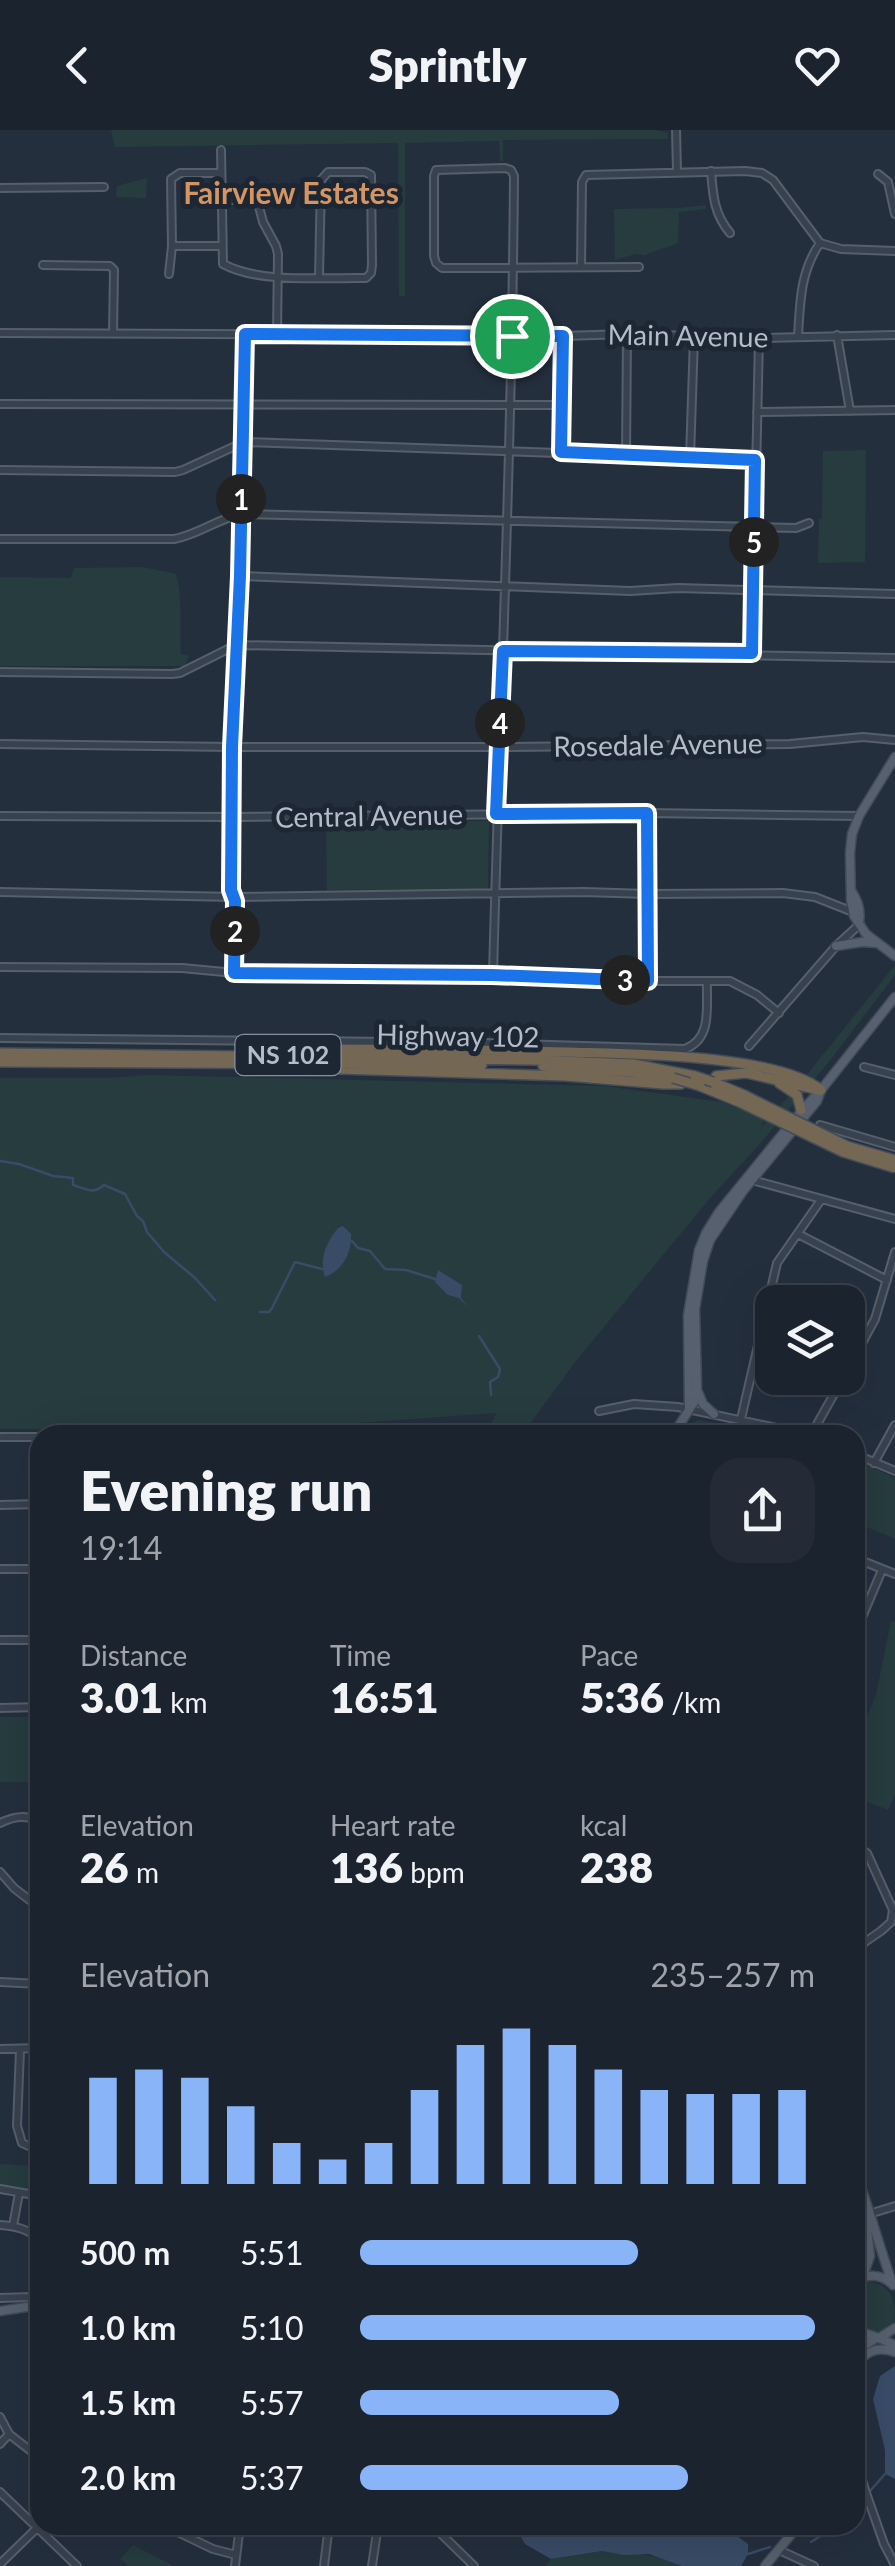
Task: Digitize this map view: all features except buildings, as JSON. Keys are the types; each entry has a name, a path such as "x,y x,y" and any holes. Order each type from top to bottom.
{"highway":[{"path":"169,1054 218,1049 387,1049 636,1055 766,1068 804,1079 821,1090"},
{"name":"Highway 102","path":"0,1052 633,1064 698,1081 846,1146 895,1160"},
{"name":"Highway 102","path":"0,1062 531,1066 632,1072 677,1081 715,1079 742,1098 843,1152 895,1168"},
{"path":"715,1079 746,1074 821,1090"},
{"path":"762,1076 793,1092 800,1099 801,1110"}],"main road":[{"path":"895,757 859,816 850,844 852,892 860,913 857,919 866,934 895,956"},
{"path":"836,946 862,942 879,945 895,968"},
{"path":"680,1425 694,1402 697,1387 695,1309 710,1240 749,1179 801,1110 894,997"},
{"path":"690,1409 688,1314 700,1250 714,1220 817,1101 821,1090"},
{"path":"697,1387 703,1404 714,1414"},
{"path":"865,2202 894,2286"},
{"path":"865,2266 870,2256 866,2221 869,2214"},
{"path":"865,2278 881,2277 894,2286"},
{"path":"0,2311 30,2306"},
{"path":"865,2346 895,2328"},
{"path":"865,2334 895,2348"},
{"path":"865,2355 872,2350 895,2348"},
{"path":"766,2566 791,2535"}],"street":[{"path":"676,130 676,172"},
{"path":"221,150 224,266 251,274 276,276 319,277 366,278 371,273 371,176 366,172 328,172 321,180 319,277"},
{"path":"492,975 511,452 511,404 513,266 514,176 505,168 436,170 434,256 442,268 513,266 639,267"},
{"path":"581,266 582,182 586,175 754,171 768,176 779,187 820,244 895,250"},
{"path":"712,172 716,210 730,232"},
{"path":"170,274 172,179 180,174 221,174"},
{"path":"878,174 888,182 895,214"},
{"path":"0,188 104,188"},
{"path":"222,200 258,203 276,246 277,334"},
{"path":"798,337 801,284 820,244"},
{"path":"172,246 221,246"},
{"path":"44,265 110,266 114,270 113,333"},
{"name":"Main Avenue","path":"0,333 626,334 759,338 895,335"},
{"path":"234,973 232,747 245,334"},
{"path":"626,334 626,455"},
{"path":"838,335 850,411"},
{"path":"561,452 563,336"},
{"path":"690,458 694,337"},
{"path":"752,653 759,338"},
{"path":"0,404 560,405"},
{"path":"757,412 895,410"},
{"path":"0,470 175,472 244,442 755,460"},
{"path":"0,539 174,539 241,514 796,528 809,523"},
{"path":"240,576 630,591 678,588 895,594"},
{"path":"0,672 172,674 236,645 895,658"},
{"name":"Rosedale Avenue","path":"0,744 499,747 895,740"},
{"path":"647,813 648,981"},
{"name":"Central Avenue","path":"0,816 859,816"},
{"path":"0,892 234,896 800,894 815,897 857,919 749,1046"},
{"path":"0,967 730,982 779,1013"},
{"path":"0,1038 485,1042 685,1049 697,1044 704,1033 706,981"},
{"path":"864,1066 895,1076"},
{"path":"820,1125 895,1147"},
{"path":"749,1179 895,1219"},
{"path":"774,1285 780,1258 821,1200"},
{"path":"798,1234 887,1280"},
{"path":"865,1336 875,1319 895,1252"},
{"path":"741,1419 755,1364"},
{"path":"816,1425 832,1395"},
{"path":"599,1410 634,1404 690,1409 767,1425"},
{"path":"874,1462 895,1425"},
{"path":"0,1437 30,1437"},
{"path":"865,1458 895,1471"},
{"path":"0,1505 30,1504"},
{"path":"865,1562 895,1574"},
{"path":"0,1569 30,1569"},
{"path":"865,1610 882,1570"},
{"path":"0,1640 30,1640"},
{"path":"0,1708 30,1708"},
{"path":"0,1823 12,1817 30,1817"},
{"path":"865,1852 893,1910 891,1922 865,1941"},
{"path":"0,1872 30,1900"},
{"path":"0,1982 30,1984"},
{"path":"0,2049 30,2049"},
{"path":"20,2050 17,2126 22,2143 30,2147"},
{"path":"0,2189 30,2195"},
{"path":"13,2226 19,2193"},
{"path":"869,2214 895,2206"},
{"path":"0,2225 30,2232"},
{"path":"0,2298 30,2297"},
{"path":"0,2417 8,2434 30,2450"},
{"path":"0,2444 8,2434"},
{"path":"865,2489 895,2565"},
{"path":"0,2492 30,2521"},
{"path":"0,2564 30,2535"},
{"path":"45,2535 78,2566"},
{"path":"185,2535 236,2555"},
{"path":"235,2566 239,2535"},
{"path":"324,2566 328,2535"},
{"path":"372,2566 377,2535"},
{"path":"442,2535 474,2566"},
{"path":"779,2550 814,2566"}],"green space":[{"path":"111,130 656,130 668,133 668,139 503,140 503,161 499,141 405,143 405,296 399,296 398,143 115,147"},
{"path":"147,178 146,198 116,197 117,186"},
{"path":"706,205 706,209 679,212 678,243 615,260 614,209"},
{"path":"866,450 865,562 818,563 823,451"},
{"path":"143,567 176,574 181,654 189,656 185,666 0,666 0,577 71,578 74,568"},
{"path":"489,821 488,889 327,890 326,822"},
{"path":"895,965 895,975 832,1058 710,1198 576,1361 529,1425 490,1425 497,1413 328,1425 30,1425 30,1429 0,1429 0,1078 148,1075 605,1086 722,1102 764,1118 761,1128"},
{"path":"698,1420 729,1425 691,1425"},
{"path":"865,1464 895,1478 895,1539 865,1526"},
{"path":"891,1621 895,1622 895,1795 888,1810 865,1801 865,1721 876,1695"},
{"path":"0,1717 30,1717 30,1782 0,1782"},
{"path":"0,2164 30,2166 30,2191 0,2188"},
{"path":"865,2283 876,2283 888,2290 895,2323 890,2327 865,2330"},
{"path":"133,2545 174,2566 128,2566 120,2559"},
{"path":"602,2551 653,2556 682,2566 546,2566 551,2559"}],"water":[{"path":"343,1226 351,1234 348,1254 337,1270 325,1277 325,1251"},
{"path":"438,1270 462,1285 461,1298 468,1307 435,1282"},
{"path":"895,2366 895,2479 885,2474 885,2450 873,2399 880,2376"},
{"path":"517,2535 736,2535 748,2544 748,2554 741,2566 682,2566 649,2554 602,2551 551,2559 525,2544"}],"waterway":[{"path":"0,1161 73,1178 73,1185 86,1189 96,1190 104,1185 125,1194 147,1232 215,1300"},
{"path":"352,1241 358,1248 370,1251 385,1269 406,1270 435,1279"},
{"path":"260,1312 272,1308 295,1262 322,1269"},
{"path":"479,1336 500,1369 498,1377 490,1382 491,1395"},
{"path":"870,2491 885,2474"},
{"path":"811,2542 822,2535"},
{"path":"748,2554 770,2547"}],"district":[{"name":"Fairview Estates","path":"291,194"}],"route":[{"path":"245,334 512,336 563,336 561,452 755,460 752,653 503,651 496,814 647,813 648,981 234,973 232,747 245,334"}]}
